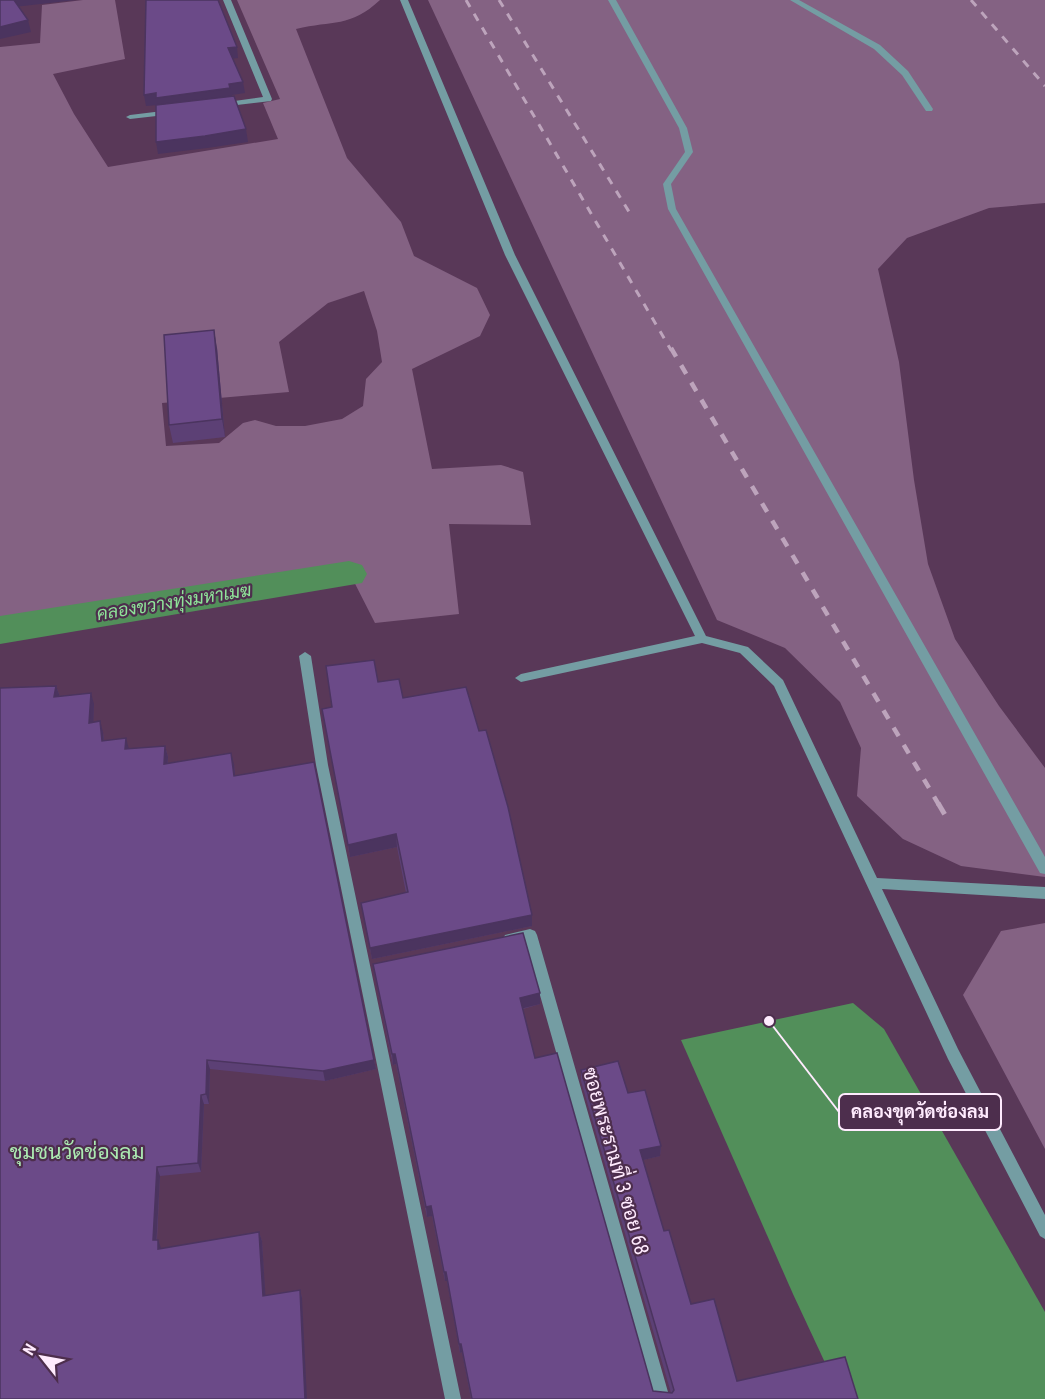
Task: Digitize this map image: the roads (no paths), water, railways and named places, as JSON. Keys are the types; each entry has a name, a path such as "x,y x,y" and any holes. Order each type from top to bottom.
{"street":[{"path":"211,106 268,99 227,0"},
{"path":"404,0 510,255 702,639"},
{"path":"612,0 682,128 687,144 689,152 667,184 672,209 1045,869"},
{"path":"794,0 877,47 905,74 929,109"},
{"path":"130,117 176,111"},
{"path":"521,678 702,639 744,650 778,683 953,1054 1045,1231"},
{"path":"305,656 322,765 370,968 453,1399"},
{"path":"873,884 1045,893"},
{"name":"ซอยพระรามที่ 3 ซอย 68","path":"497,942 530,935 662,1399"}],"waterway":[{"name":"คลองขวางทุ่งมหาเมฆ","path":"0,630 349,574"}],"railway":[{"path":"466,0 671,350"},
{"path":"499,0 631,215"},
{"path":"971,0 1045,86"},
{"path":"671,348 939,805"},
{"path":"938,803 951,825"}],"place":[{"name":"คลองขุดวัดช่องลม","path":"769,1021"}],"district":[{"name":"ชุมชนวัดช่องลม","path":"77,1152"}]}
